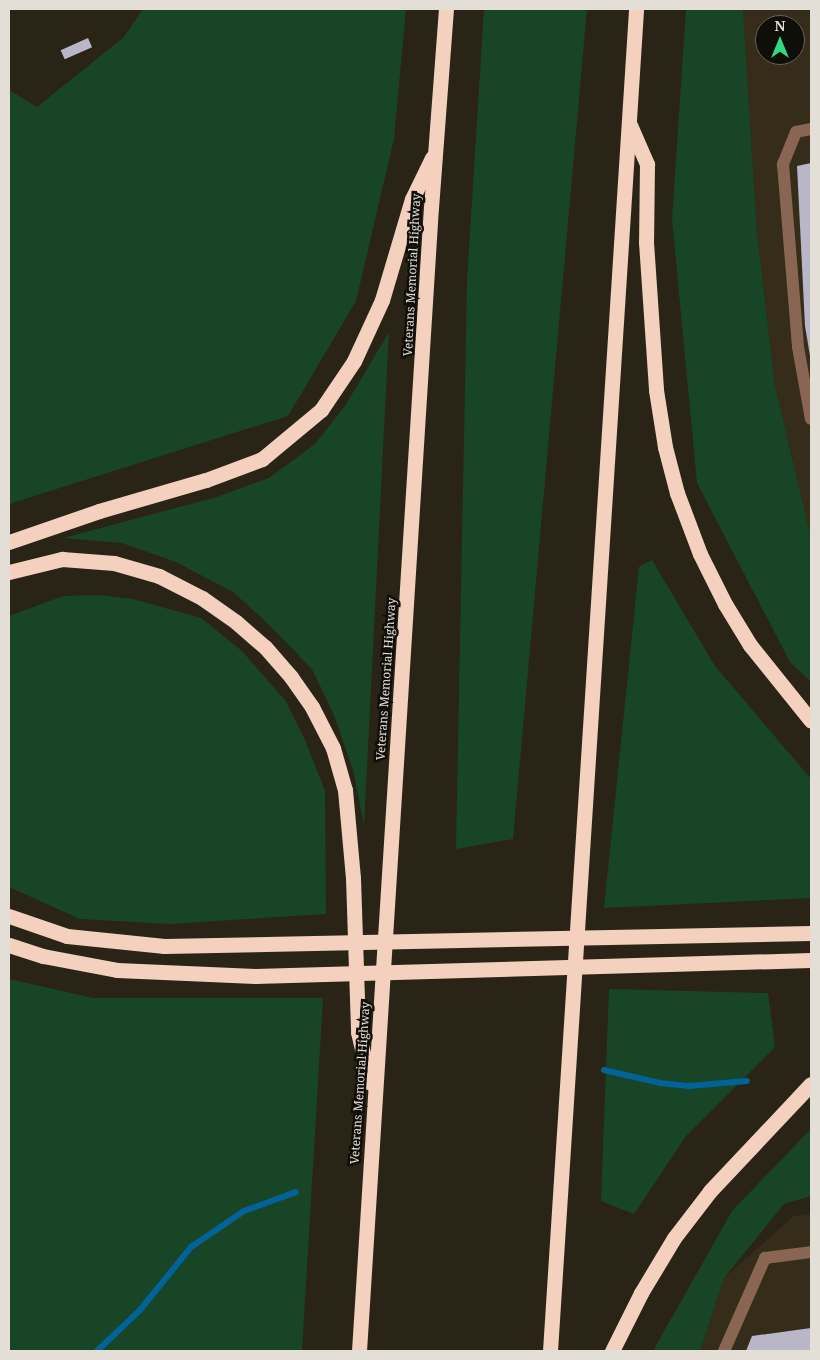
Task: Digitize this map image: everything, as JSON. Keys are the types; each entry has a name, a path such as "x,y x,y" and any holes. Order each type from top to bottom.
{"highway":[{"name":"Veterans Memorial Highway","path":"359,1351 446,9"},
{"path":"550,1351 636,9"},
{"path":"629,123 648,164 646,242 656,390 665,447 677,494 700,554 725,604 750,645 811,721"},
{"path":"9,542 99,511 206,480 262,459 321,410 354,361 382,300 412,199 436,150"},
{"path":"9,572 62,559 114,563 159,576 202,598 236,622 265,647 291,677 312,707 333,748 345,790 353,878 358,1032 374,1097"},
{"path":"9,916 67,936 114,943 254,946 811,933"},
{"path":"9,945 43,956 117,970 255,976 811,960"},
{"path":"612,1351 641,1293 674,1238 722,1177 811,1084"}],"lane":[{"path":"811,129 796,132 783,164 798,347 811,419"},
{"path":"724,1351 765,1258 811,1252"}],"shaded area":[{"path":"743,9 811,9 811,537 775,386 757,234"},
{"path":"811,1214 811,1351 700,1351 724,1278 794,1216"}],"green space":[{"path":"143,9 406,9 394,139 356,301 288,416 9,504 9,90 37,107 124,37"},
{"path":"484,9 587,9 513,839 456,849 467,281"},
{"path":"686,9 743,9 757,234 775,386 811,537 811,682 790,662 697,483 672,219"},
{"path":"389,332 364,825 353,770 334,715 312,669 265,621 233,592 176,562 122,543 63,538 217,497 269,478 315,444 345,406"},
{"path":"652,560 715,666 811,779 811,898 604,908 639,567"},
{"path":"98,595 133,599 201,618 242,651 285,700 305,740 325,791 326,914 169,924 80,919 9,887 9,616 63,596"},
{"path":"9,979 93,998 323,998 302,1351 9,1351"},
{"path":"609,989 768,993 775,1047 686,1136 634,1214 601,1201"},
{"path":"811,1129 811,1196 784,1204 724,1278 700,1351 653,1351 732,1211"}],"building":[{"path":"88,38 92,47 65,59 61,50"},
{"path":"811,163 810,356 805,326 797,166"},
{"path":"811,1328 811,1351 746,1351 752,1336"}],"waterway":[{"path":"604,1070 660,1083 689,1086 747,1081"},
{"path":"97,1351 140,1310 191,1247 244,1211 296,1192"}]}
